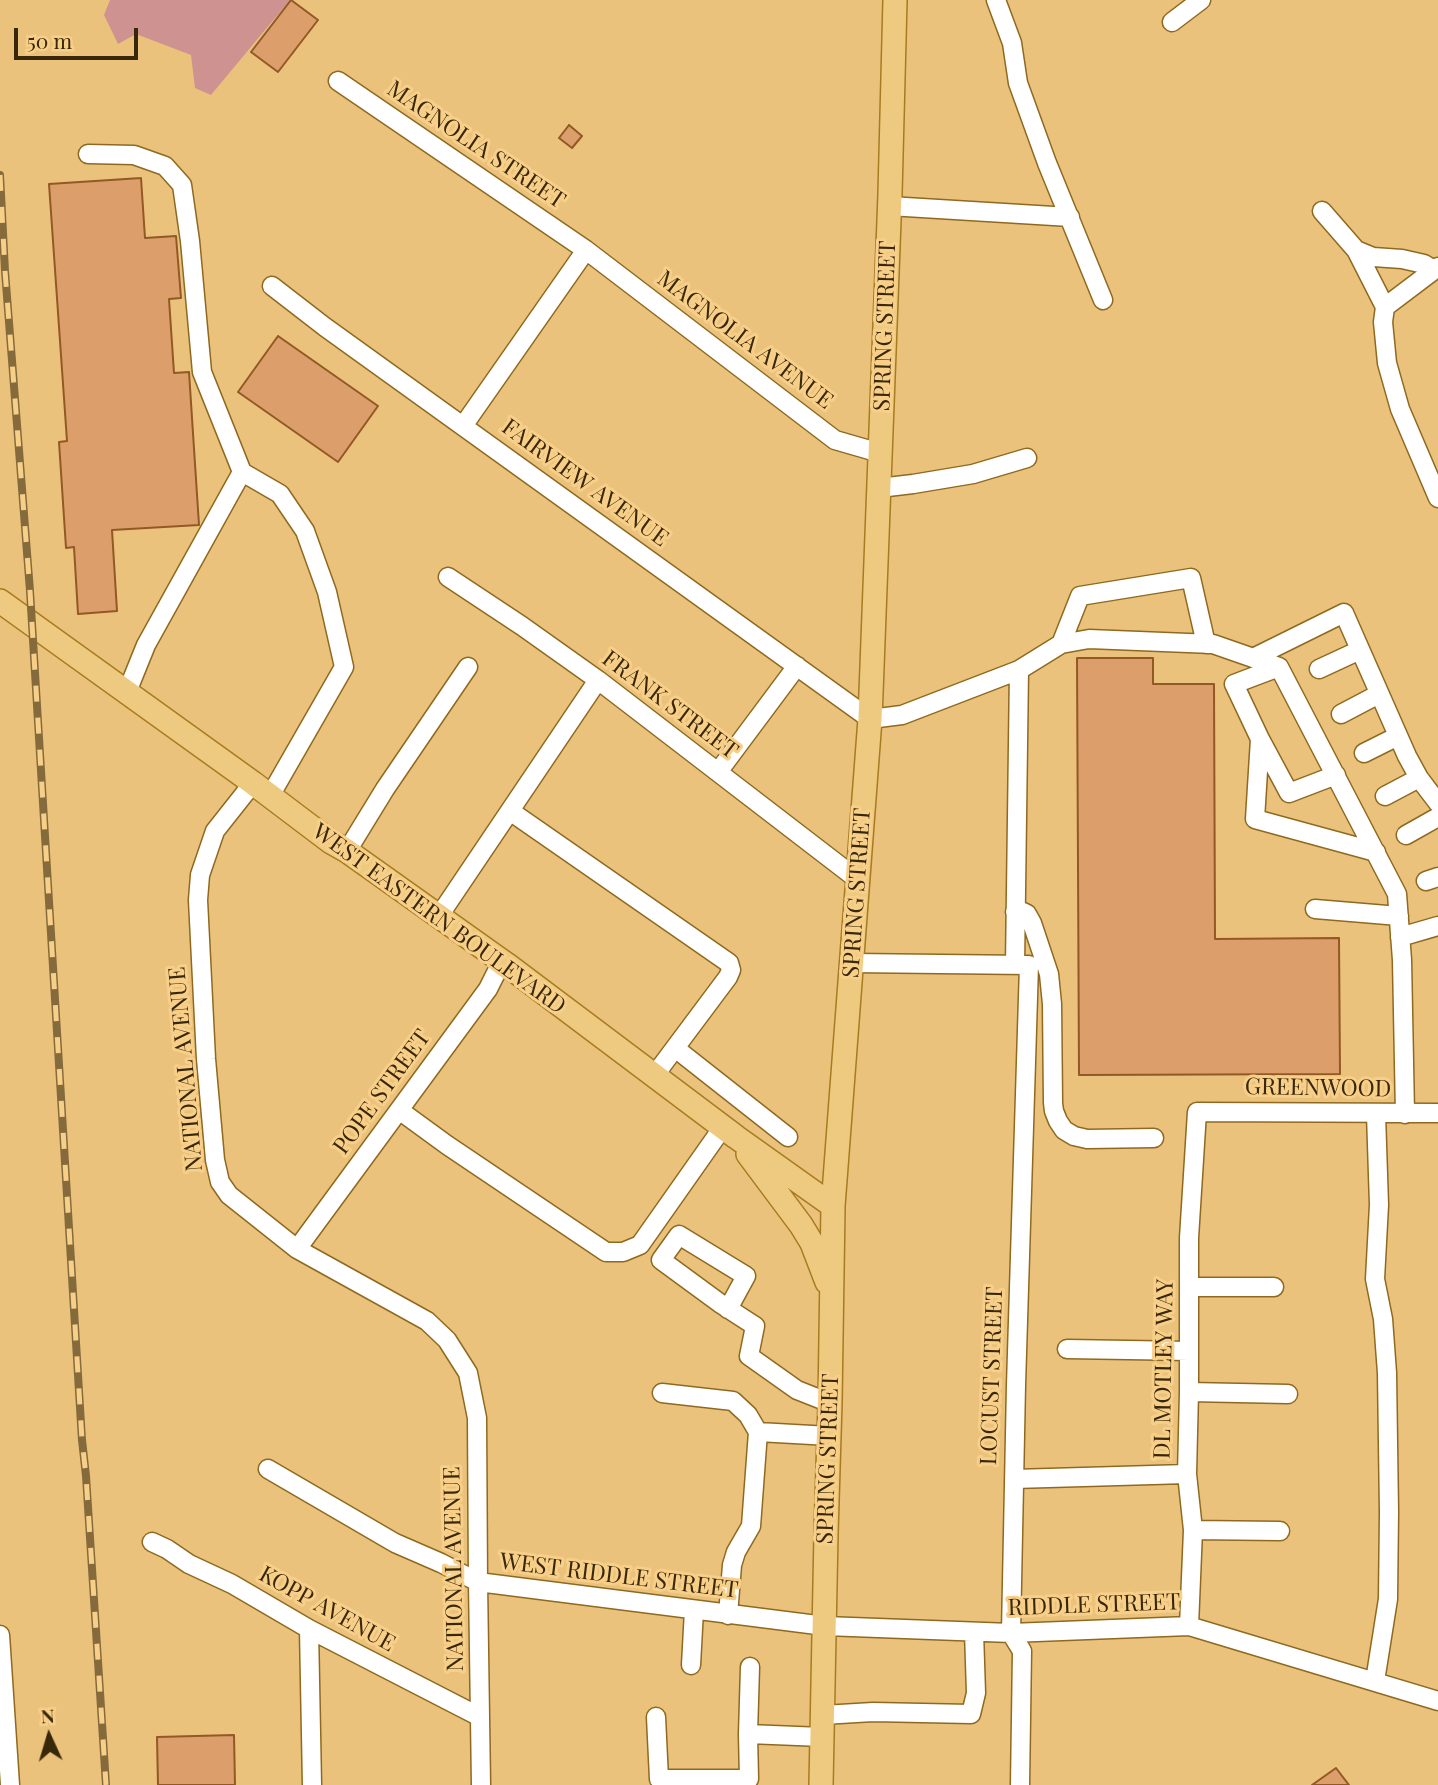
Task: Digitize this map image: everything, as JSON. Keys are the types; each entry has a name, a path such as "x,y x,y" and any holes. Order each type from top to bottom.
{"main road":[{"name":"SPRING STREET","path":"821,1785 833,1206 870,719 895,0"},
{"name":"WEST EASTERN BOULEVARD","path":"0,601 331,842 506,964 729,1132 833,1206"},
{"path":"729,1132 801,1225 831,1291"}],"street":[{"path":"996,0 1012,43 1018,83 1047,163 1103,300"},
{"path":"1172,22 1201,0"},
{"name":"MAGNOLIA STREET","path":"338,81 586,250"},
{"path":"88,154 134,155 165,166 182,185 202,372 242,472 146,645 127,692"},
{"path":"889,206 1070,217"},
{"path":"1322,211 1356,250 1385,307 1383,322 1386,353 1400,409 1438,498"},
{"path":"463,426 586,250"},
{"name":"MAGNOLIA AVENUE","path":"586,250 835,440 880,453"},
{"path":"1356,250 1373,257 1402,259 1436,268"},
{"path":"1385,307 1436,268"},
{"name":"FAIRVIEW AVENUE","path":"272,286 325,327 870,719"},
{"path":"879,488 973,474 1027,458"},
{"name":"NATIONAL AVENUE","path":"242,472 279,494 305,531 327,592 344,667 262,790 215,831 200,875 198,900 205,1046 215,1160 220,1182 229,1195 297,1250 427,1321 447,1340 468,1373 477,1418 481,1785"},
{"name":"FRANK STREET","path":"448,578 598,680 857,879"},
{"path":"1061,644 1080,596 1191,578 1206,644"},
{"path":"1252,657 1344,613 1398,736 1419,778 1438,803"},
{"path":"870,719 902,715 1019,670 1061,644 1089,639 1213,644 1279,667 1397,894 1405,1114"},
{"path":"1319,668 1360,650"},
{"path":"719,772 797,666"},
{"path":"347,851 385,789 468,667"},
{"path":"1279,667 1234,684 1260,739 1289,793 1336,775"},
{"name":"LOCUST STREET","path":"1019,670 1015,912 1022,965 1011,1633 1022,1651 1020,1785"},
{"path":"439,916 598,680"},
{"path":"1341,714 1379,694"},
{"path":"1364,753 1398,736"},
{"path":"1260,739 1255,819 1376,852"},
{"path":"1385,796 1419,778"},
{"path":"510,811 729,963 731,970 728,977 654,1076"},
{"path":"1406,835 1438,817"},
{"path":"1315,909 1399,916"},
{"path":"1015,912 1027,914 1032,923 1049,974 1053,1103 1058,1121 1073,1136 1087,1139 1154,1138"},
{"path":"1400,937 1438,926"},
{"path":"852,962 1022,965"},
{"name":"POPE STREET","path":"297,1250 488,989 496,972 506,964"},
{"path":"675,1048 788,1137"},
{"path":"399,1110 606,1252 623,1252 640,1245 729,1132"},
{"name":"GREENWOOD","path":"1198,1112 1438,1113"},
{"name":"DL MOTLEY WAY","path":"1189,1626 1193,1530 1187,1474 1189,1238 1198,1112"},
{"path":"1375,1681 1388,1599 1389,1512 1387,1373 1383,1319 1375,1279 1379,1205 1376,1114"},
{"path":"728,1308 746,1276 679,1235 662,1260 728,1308 755,1326 749,1356 797,1390 831,1403"},
{"path":"1189,1287 1274,1287"},
{"path":"1067,1349 1189,1351"},
{"path":"1189,1392 1287,1394"},
{"path":"662,1393 733,1401 748,1415 758,1433 751,1526 732,1565 728,1615"},
{"path":"758,1433 830,1436"},
{"name":"WEST RIDDLE STREET","path":"268,1469 395,1543 478,1582 825,1626"},
{"path":"1014,1479 1187,1474"},
{"path":"1193,1530 1280,1531"},
{"name":"KOPP AVENUE","path":"152,1542 189,1564 233,1584 309,1629 480,1717"},
{"path":"691,1665 694,1610"},
{"name":"RIDDLE STREET","path":"825,1626 1011,1633 1189,1626 1438,1701"},
{"path":"309,1629 312,1785"},
{"path":"748,1734 823,1726 873,1712 971,1714 976,1693 974,1632"},
{"path":"0,1635 10,1785"},
{"path":"656,1717 659,1779 749,1779 750,1667"}],"shaded area":[{"path":"110,0 290,0 211,95 195,88 191,55 136,34 118,44 104,15"}],"building":[{"path":"291,0 318,20 278,72 251,52"},
{"path":"569,125 582,136 572,148 559,138"},
{"path":"141,178 145,238 176,236 181,298 169,299 174,373 189,372 199,525 112,530 117,611 78,614 74,547 66,548 59,442 67,441 49,184"},
{"path":"278,336 378,406 338,462 238,392"},
{"path":"1077,658 1153,658 1153,684 1214,684 1215,939 1339,938 1340,1074 1079,1075"},
{"path":"234,1735 235,1785 158,1785 157,1737"},
{"path":"1336,1768 1349,1785 1312,1785"}],"railway":[{"path":"0,175 30,591 106,1785"}]}
